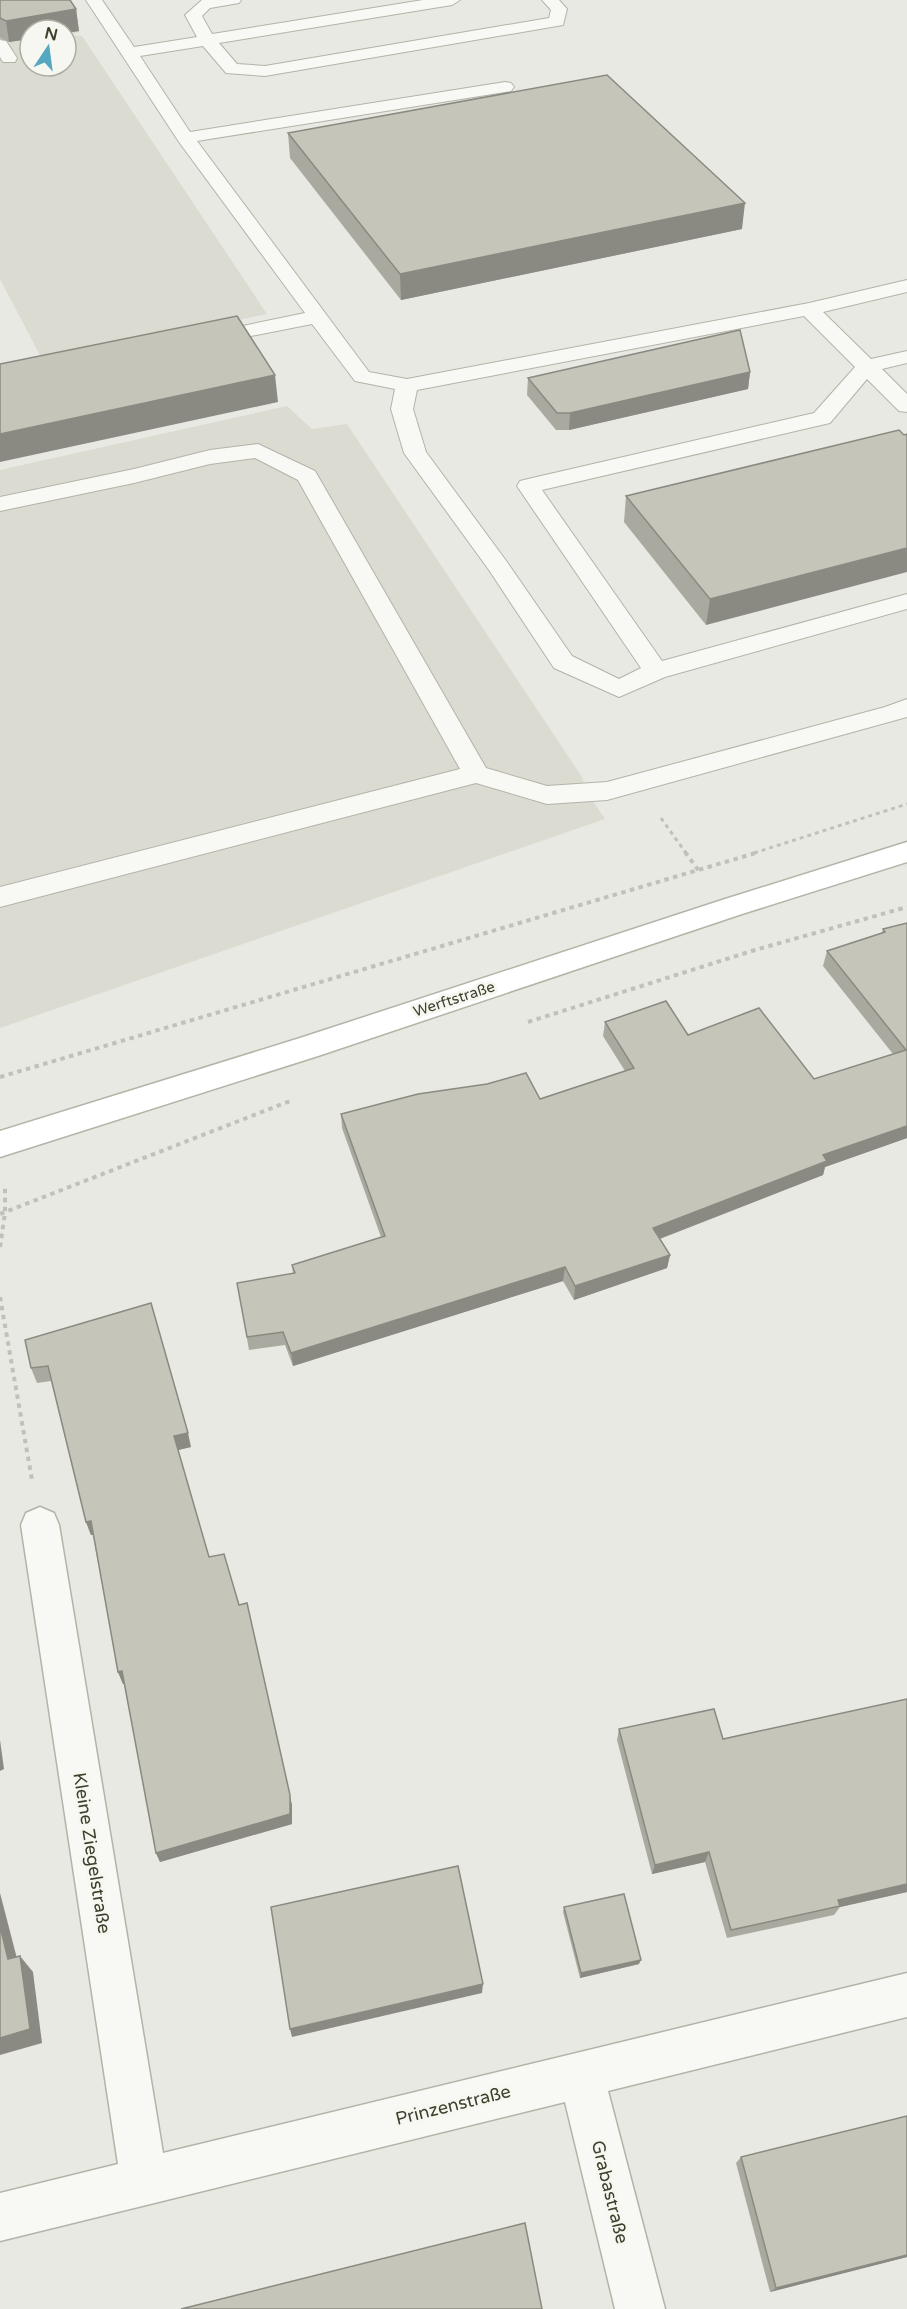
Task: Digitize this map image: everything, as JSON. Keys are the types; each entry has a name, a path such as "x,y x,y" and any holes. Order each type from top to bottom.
{"main road":[{"name":"Werftstraße","path":"2,1144 307,1048 732,907 907,852"}],"street":[{"name":"Kleine Ziegelstraße","path":"40,1525 144,2181"},
{"name":"Prinzenstraße","path":"0,2217 907,1995"},
{"name":"Grabastraße","path":"581,2074 640,2309"}],"lane":[{"path":"94,0 184,138 362,377 407,385 809,309 907,286"},
{"path":"233,0 205,4 193,15 208,41 232,69 265,71 557,22 559,9 550,0"},
{"path":"130,53 452,0"},
{"path":"184,138 505,87"},
{"path":"809,309 907,406"},
{"path":"188,343 317,317"},
{"path":"656,671 528,486 822,418 867,366 907,357"},
{"path":"407,385 402,409 416,453 499,567 563,662 619,689 656,671 907,601"},
{"path":"0,504 134,476 210,457 258,452 308,476 476,774"},
{"path":"0,897 476,774 547,795 607,791 894,713 907,707"}],"path":[{"path":"0,1077 688,874 907,804"},
{"path":"517,1026 755,950 907,907"},
{"path":"0,1214 291,1101"},
{"path":"0,1247 5,1212 2,1144"},
{"path":"0,1297 40,1525"}],"shaded area":[{"path":"0,0 59,0 71,18 18,18 18,78 78,78 78,36 82,36 267,314 43,361 0,279"},
{"path":"287,406 312,429 347,424 582,777 587,792 605,819 0,1028 0,470"}],"building":[{"path":"0,0 70,0 76,9 6,21 0,18"},
{"path":"607,75 745,203 400,274 288,133"},
{"path":"237,316 275,375 0,434 0,364"},
{"path":"740,330 750,372 570,413 557,413 528,378"},
{"path":"899,430 904,435 907,434 907,548 710,599 626,496"},
{"path":"907,923 907,1126 823,1155 827,1161 653,1228 670,1255 575,1286 565,1267 291,1353 283,1332 247,1337 237,1283 295,1273 292,1265 385,1236 341,1114 418,1094 487,1084 526,1073 540,1099 634,1068 605,1022 666,1001 688,1035 759,1008 814,1079 906,1050 827,951 885,932 883,929"},
{"path":"151,1303 188,1433 174,1436 209,1557 224,1554 239,1605 247,1603 290,1795 290,1814 156,1853 122,1671 118,1672 91,1521 86,1522 48,1366 31,1368 25,1340"},
{"path":"907,1699 907,1884 838,1900 840,1906 731,1930 709,1852 655,1865 619,1729 714,1709 723,1739"},
{"path":"458,1866 483,1984 290,2029 271,1907"},
{"path":"624,1894 641,1960 581,1973 564,1907"},
{"path":"0,1926 8,1959 20,1956 30,2029 0,2038"},
{"path":"907,2116 907,2255 776,2288 741,2157"},
{"path":"525,2223 542,2309 181,2309"}]}
